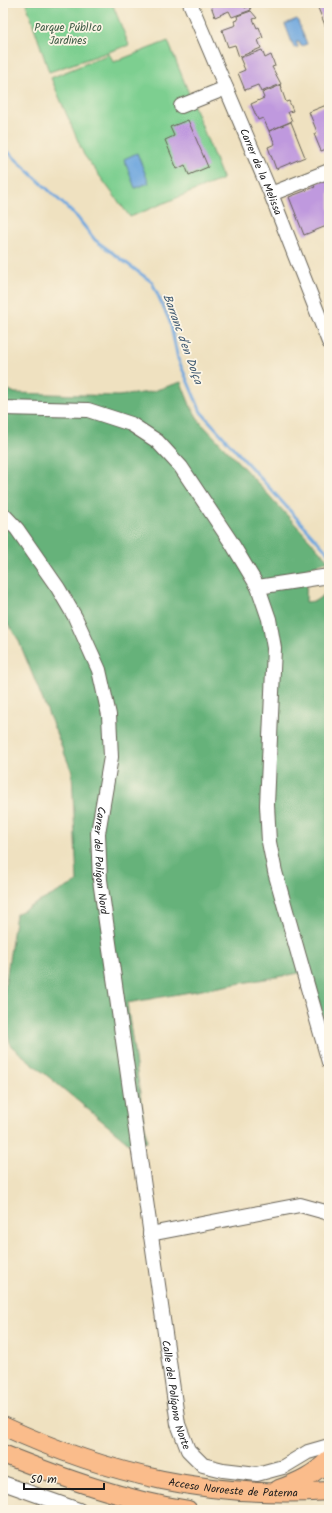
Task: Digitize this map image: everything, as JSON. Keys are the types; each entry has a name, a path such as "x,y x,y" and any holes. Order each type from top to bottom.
{"main road":[{"name":"Acceso Noroeste de Paterna","path":"3,1426 55,1449 135,1475 179,1484 217,1490 267,1493 329,1491"},
{"path":"3,1454 95,1488 144,1501 188,1510"},
{"path":"267,1493 297,1482 314,1473 329,1459"}],"street":[{"name":"Carrer de la Melissa","path":"190,3 271,194 329,342"},
{"path":"181,106 226,88"},
{"path":"271,194 329,171"},
{"path":"3,408 88,410 131,424 157,441 181,467 193,496 258,587 269,619 274,648 267,805 269,842 275,872 329,1062"},
{"name":"Carrer del Polígon Nord","path":"3,514 16,528 58,588 75,617 99,670 109,716 111,757 98,833 100,880 150,1234"},
{"path":"258,587 329,576"},
{"path":"150,1234 300,1205 329,1213"},
{"name":"Calle del Polígono Norte","path":"150,1234 178,1424 188,1450 203,1464 223,1470 258,1474 283,1467 308,1452 329,1446"},
{"path":"3,1483 79,1510"}],"green space":[{"name":"Parque PúblIco Jardines","path":"26,3 112,3 129,45 49,72"},
{"path":"168,41 223,179 130,217 84,155 51,78 109,54 114,62"},
{"path":"181,382 190,405 200,422 329,561 307,568 306,602 315,601 329,591 329,1040 311,971 127,1003 147,1142 130,1144 10,1045 3,1000 16,914 77,882 72,772 18,639 3,617 3,387 15,393 118,396 150,392"}],"water":[{"path":"297,19 307,44 301,46 299,42 296,42 298,47 294,48 285,24"},
{"path":"137,153 149,183 135,188 124,159"}],"building":[{"path":"210,3 243,3 245,8 250,6 251,10 232,17 229,11 215,17"},
{"path":"316,3 329,3 329,35"},
{"path":"251,11 257,18 253,19 257,28 259,27 263,38 258,40 261,48 239,57 235,45 228,47 222,30 236,25 234,21 238,20 237,16"},
{"path":"262,50 265,58 271,55 275,66 272,67 281,84 261,92 258,85 245,90 238,73 245,70 240,58"},
{"path":"281,85 286,102 289,101 293,111 288,112 292,121 269,131 263,118 258,120 251,104 264,98 262,93"},
{"path":"329,104 329,148 321,151 314,134 317,132 309,112"},
{"path":"188,120 208,167 189,175 185,165 177,169 165,140 174,136 170,127"},
{"path":"291,122 305,157 276,169 268,147 275,144 269,131"},
{"path":"329,178 329,225 304,235 289,197 315,187 313,184"}],"waterway":[{"name":"Barranc d'en Dolça","path":"3,147 77,217 95,240 152,282 170,322 178,359 201,412 329,554"}]}
